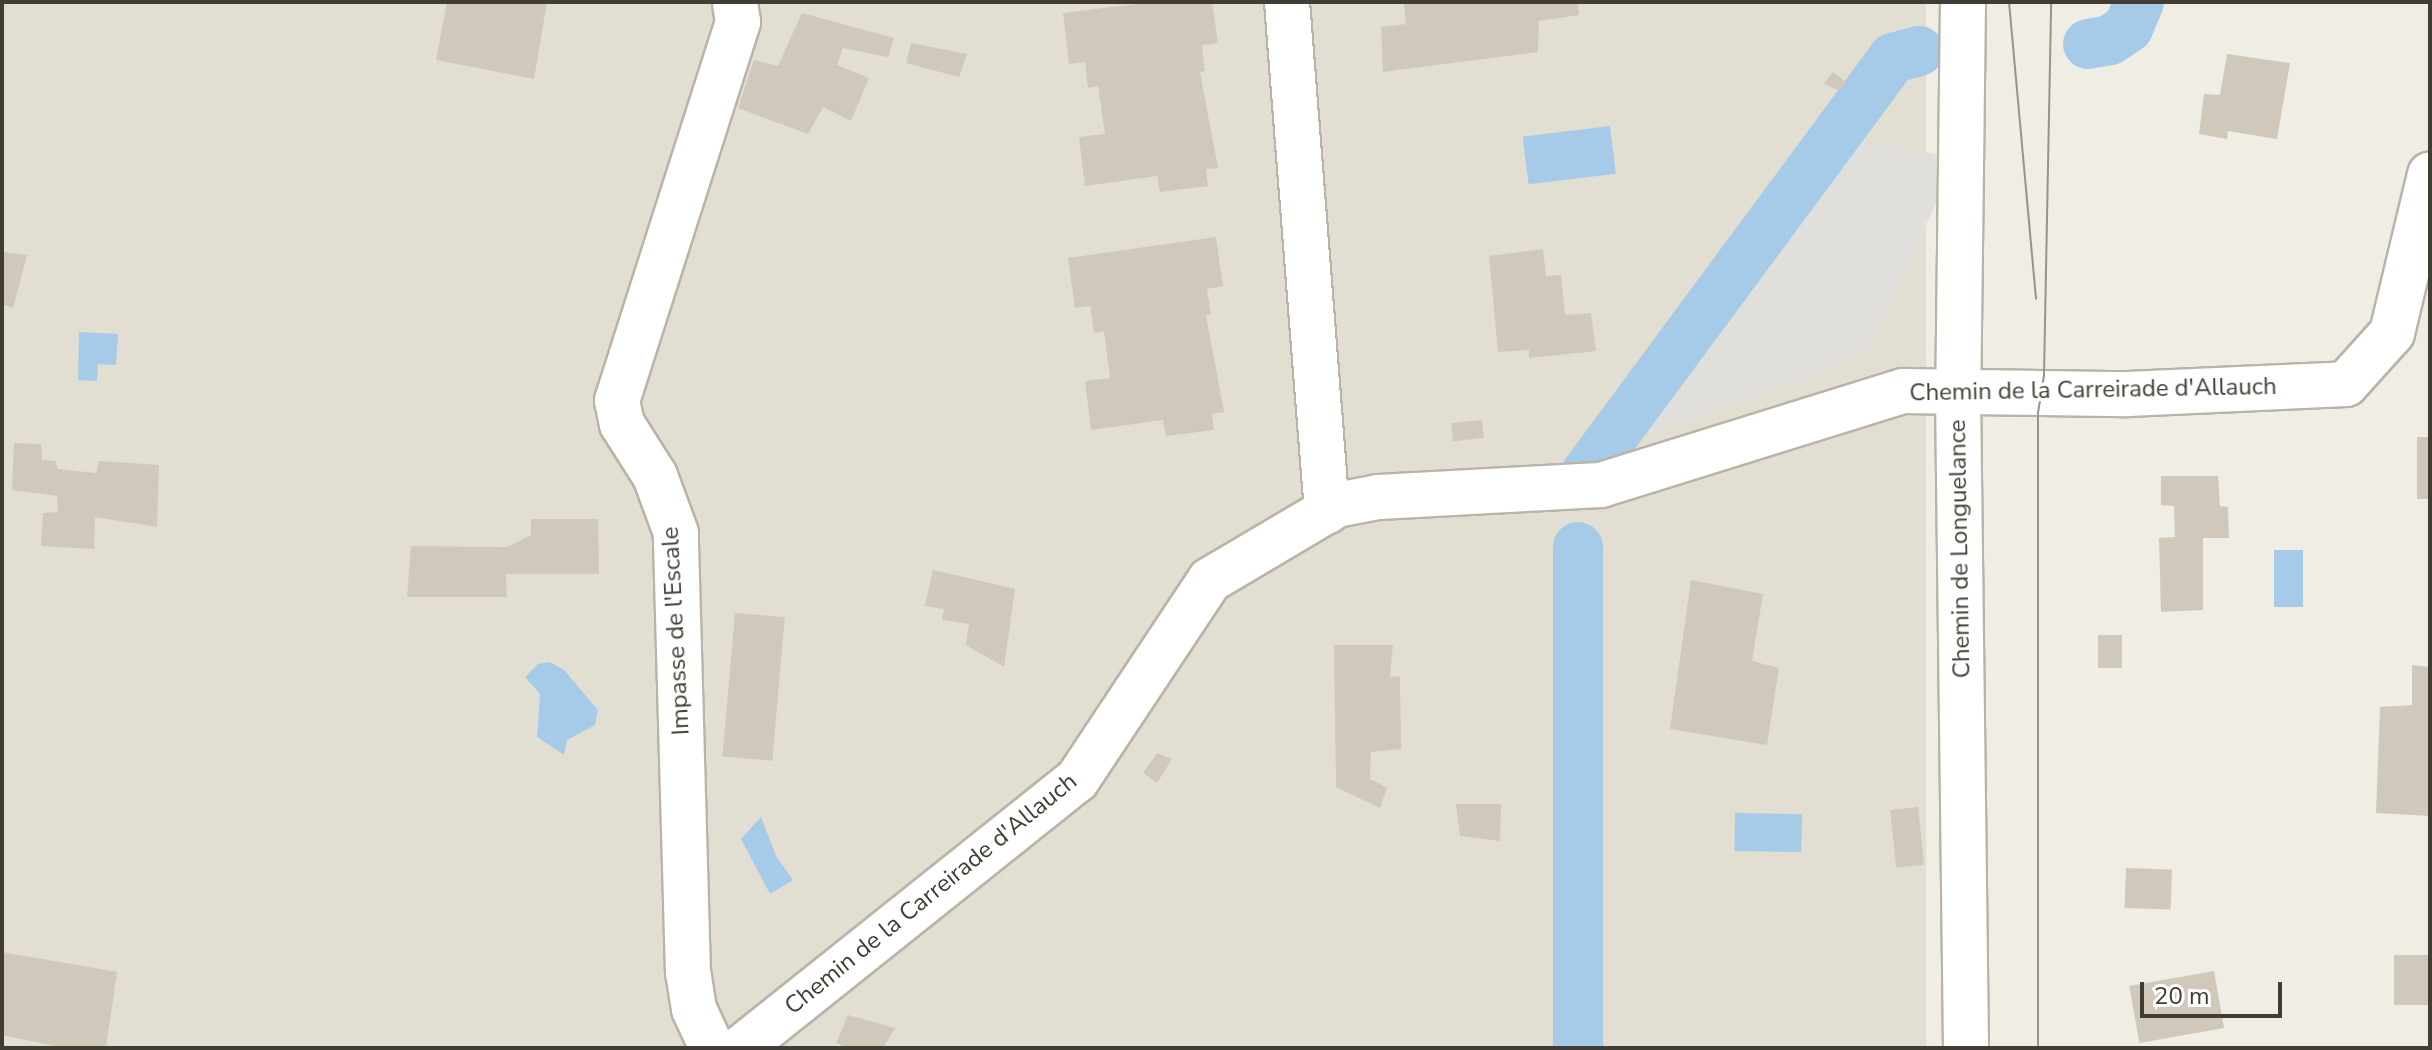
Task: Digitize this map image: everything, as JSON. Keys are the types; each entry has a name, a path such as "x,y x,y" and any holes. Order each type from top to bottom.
{"street":[{"name":"Impasse de l'Escale","path":"712,1048 694,1009 688,973 676,533 655,476 622,424 617,401 738,22 735,2"},
{"path":"1287,2 1327,511"},
{"name":"Chemin de Longuelance","path":"1963,2 1958,393 1966,1048"},
{"name":"Chemin de la Carreirade d'Allauch","path":"741,1048 1077,780 1210,580 1327,511 1378,497 1601,485 1903,391 2073,395 2346,384 2392,333 2430,175"}],"shaded area":[{"path":"2,2 1926,2 1926,1048 2,1048"},
{"path":"1854,139 1940,155 1938,200 1868,346 1805,379 1627,441"}],"water":[{"path":"1610,126 1616,174 1529,184 1523,137"},
{"path":"79,332 118,334 116,365 98,364 97,381 78,380"},
{"path":"2274,550 2303,550 2303,607 2274,607"},
{"path":"550,662 564,670 598,710 595,725 567,740 564,755 537,737 540,694 525,677 538,664"},
{"path":"1735,813 1802,814 1801,852 1734,851"},
{"path":"761,817 776,856 793,880 770,894 741,839"}],"building":[{"path":"447,2 547,2 534,79 436,60"},
{"path":"1153,2 1212,2 1218,43 1202,45 1205,71 1200,72 1218,168 1206,169 1208,186 1160,192 1157,176 1085,186 1079,137 1105,134 1098,86 1088,88 1085,62 1069,64 1063,13"},
{"path":"1404,2 1578,2 1579,15 1539,21 1538,52 1383,72 1381,27 1406,24"},
{"path":"802,13 894,38 888,57 843,48 837,65 869,78 851,121 823,107 808,134 738,108 754,60 778,66"},
{"path":"911,43 967,54 959,77 906,63"},
{"path":"2227,54 2290,63 2277,139 2228,131 2227,139 2199,134 2204,94 2220,95"},
{"path":"1833,72 1846,82 1840,91 1824,84"},
{"path":"1216,237 1223,286 1207,289 1211,315 1206,315 1224,412 1212,414 1214,430 1166,436 1163,420 1091,430 1085,381 1110,378 1104,331 1094,333 1090,306 1075,308 1068,258"},
{"path":"1543,249 1546,276 1561,275 1565,315 1591,313 1596,351 1529,358 1529,350 1498,352 1489,256"},
{"path":"2,252 27,255 13,308 2,304"},
{"path":"1482,420 1484,438 1453,441 1451,423"},
{"path":"2417,437 2430,437 2430,499 2417,499"},
{"path":"14,443 41,444 42,460 55,461 58,469 96,473 99,461 159,465 157,527 95,517 94,549 41,546 43,513 58,512 57,496 12,490"},
{"path":"2161,476 2218,476 2220,506 2228,507 2229,538 2203,538 2203,610 2161,612 2159,538 2175,537 2174,506 2161,505"},
{"path":"531,519 598,519 599,574 506,574 507,597 407,597 411,546 507,547 531,535"},
{"path":"933,570 1015,589 1004,667 966,645 969,624 942,620 944,609 925,606"},
{"path":"1691,580 1763,594 1752,661 1779,668 1767,745 1670,729"},
{"path":"735,613 785,617 772,761 722,756"},
{"path":"2098,635 2122,635 2122,668 2098,668"},
{"path":"1334,645 1393,645 1390,677 1400,676 1401,749 1371,752 1370,779 1387,788 1380,808 1336,787"},
{"path":"2412,665 2430,667 2430,816 2376,813 2380,707 2412,705"},
{"path":"1157,753 1172,759 1157,783 1143,773"},
{"path":"1456,804 1501,804 1500,841 1460,836"},
{"path":"1918,807 1924,865 1896,868 1890,810"},
{"path":"2126,868 2172,870 2171,910 2125,908"},
{"path":"2,952 117,972 106,1048 64,1048 2,1035"},
{"path":"2394,955 2430,955 2430,1005 2394,1005"},
{"path":"2214,971 2224,1028 2139,1043 2129,986"},
{"path":"848,1015 895,1028 883,1048 848,1048 836,1043"}],"waterway":[{"path":"2088,44 2110,40 2128,28 2139,2"},
{"path":"1586,473 1893,58 1919,51"},
{"path":"1578,547 1578,1048"}],"tram line":[{"path":"2009,2 2036,299"},
{"path":"2038,1048 2038,413 2044,375 2051,2"}]}
